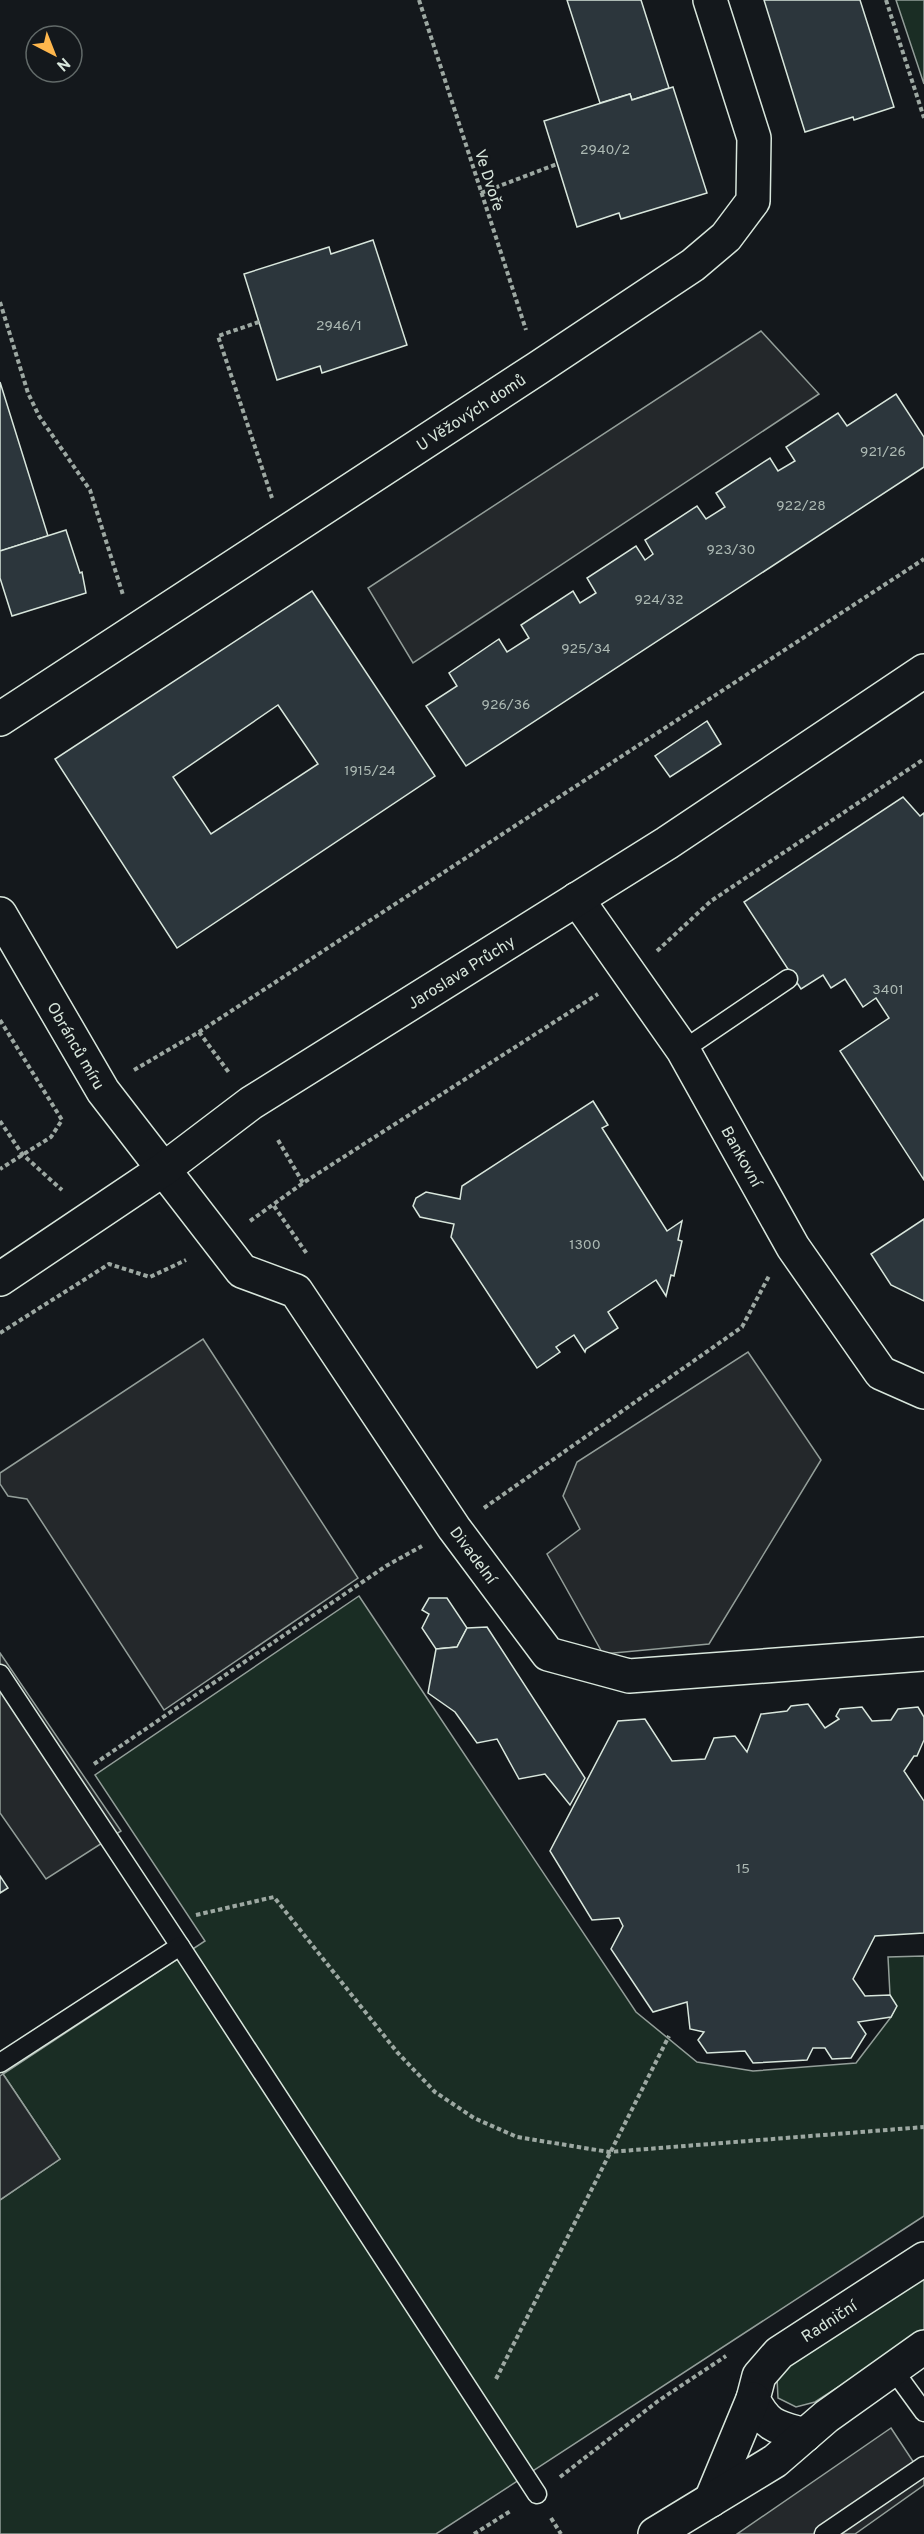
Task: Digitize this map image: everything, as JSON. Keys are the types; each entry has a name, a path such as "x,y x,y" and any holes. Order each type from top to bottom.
{"street":[{"name":"U Věžových domů","path":"0,719 538,368 693,265 726,237 753,201 754,138 710,0"},
{"name":"Jaroslava Průchy","path":"0,1279 164,1169 251,1103 667,843 924,671"},
{"name":"Bankovní","path":"577,899 683,1050 783,1257 881,1373 924,1392"},
{"name":"Obránců míru","path":"0,914 103,1091 164,1169"},
{"name":"Divadelní","path":"164,1169 242,1271 296,1291 454,1528 548,1654 629,1676 924,1654"},
{"name":"Radniční","path":"711,2500 753,2399 759,2376 779,2353 924,2259"},
{"path":"655,2534 775,2461 892,2368 924,2347"},
{"path":"753,2399 762,2416 776,2426 805,2435"}],"lane":[{"path":"683,1050 789,979"},
{"path":"0,1674 69,1781 165,1922 537,2494"},
{"path":"0,2063 180,1946"},
{"path":"892,2368 924,2412"},
{"path":"824,2534 924,2466"}],"path":[{"name":"Ve Dvoře","path":"419,0 538,368"},
{"path":"886,0 924,118"},
{"path":"481,192 557,164"},
{"path":"0,302 28,393 39,416 90,490 126,599"},
{"path":"259,322 218,336 273,502"},
{"path":"129,1073 199,1032 924,559"},
{"path":"653,954 711,901 924,759"},
{"path":"247,1223 274,1206 303,1183 603,990"},
{"path":"0,1020 62,1120 51,1137 0,1169"},
{"path":"199,1032 231,1074"},
{"path":"0,1121 22,1154 62,1190"},
{"path":"278,1140 303,1183"},
{"path":"0,1333 109,1264 150,1277 192,1257"},
{"path":"480,1510 742,1327 783,1257"},
{"path":"69,1781 387,1566 424,1545"},
{"path":"165,1922 274,1897 397,2052 435,2092 474,2118 516,2137 609,2152 924,2127"},
{"path":"481,2411 669,2036"},
{"path":"474,2534 537,2494 658,2401 755,2337 779,2353"}],"green space":[{"path":"896,0 924,0 924,84"},
{"path":"359,1596 636,2012 697,2062 753,2071 856,2063 891,2017 896,2006 890,1995 888,1957 924,1956 924,2216 436,2534 0,2534 0,2200 60,2159 3,2074 205,1941 95,1775"},
{"path":"924,2273 924,2332 815,2402 796,2407 778,2398 777,2378 788,2361"}],"shaded area":[{"path":"761,331 819,394 413,663 368,588"},
{"path":"203,1339 358,1578 164,1710 27,1499 8,1496 0,1484 0,1473"},
{"path":"748,1352 821,1460 709,1644 603,1654 547,1554 580,1529 563,1496 577,1462"},
{"path":"0,1653 121,1831 46,1879 0,1813"},
{"path":"3,2074 60,2159 0,2200 0,2076"},
{"path":"891,2428 924,2478 924,2485 855,2534 737,2534"}],"building":[{"path":"567,0 641,0 669,88 632,100 630,94 600,103"},
{"path":"764,0 860,0 894,107 805,132"},
{"path":"673,87 707,193 621,219 619,213 577,227 544,121 630,94 632,100"},
{"path":"373,240 407,345 322,373 320,366 277,380 244,274 329,247 331,254"},
{"path":"0,382 48,536 0,551"},
{"path":"896,394 924,437 924,467 466,766 426,706 457,686 449,673 499,639 507,652 529,638 521,625 573,591 580,603 596,593 587,578 636,546 645,560 653,554 645,540 697,506 706,519 725,507 716,493 770,458 778,471 795,461 786,447 838,413 847,426"},
{"path":"66,530 80,573 82,572 86,593 12,616 0,578 0,551"},
{"path":"312,591 435,776 177,948 55,759","holes":["278,705 318,764 211,834 173,777"]},
{"path":"707,721 721,744 670,777 655,756"},
{"path":"903,797 920,816 924,813 924,1180 840,1051 889,1018 876,998 863,1007 845,979 831,988 823,975 801,989 744,902"},
{"path":"593,1101 608,1125 602,1128 667,1231 682,1221 678,1240 682,1241 674,1276 671,1275 666,1296 656,1280 608,1312 618,1328 586,1349 585,1352 574,1335 556,1347 560,1352 537,1368 451,1237 454,1224 420,1217 413,1206 416,1198 426,1192 460,1199 462,1186"},
{"path":"924,1219 924,1301 891,1285 871,1254"},
{"path":"429,1598 447,1598 467,1628 457,1647 436,1649 422,1628 429,1614 422,1610"},
{"path":"487,1627 585,1778 570,1805 545,1774 519,1779 497,1739 477,1743 455,1712 428,1693 436,1649 457,1647 467,1628"},
{"path":"808,1704 825,1728 839,1719 836,1716 840,1709 862,1707 872,1721 891,1720 898,1709 918,1707 924,1717 924,1740 917,1756 914,1756 904,1771 924,1801 924,1933 875,1936 853,1979 865,1996 890,1995 897,2006 891,2017 858,2022 866,2034 851,2058 832,2059 825,2048 813,2048 807,2060 753,2063 745,2051 707,2053 698,2040 704,2032 690,2029 687,2002 653,2012 611,1949 623,1926 619,1918 592,1920 550,1851 618,1721 645,1719 672,1761 705,1759 714,1738 735,1736 747,1752 761,1714 787,1711 791,1706"},
{"path":"0,1876 8,1888 0,1893"}]}
